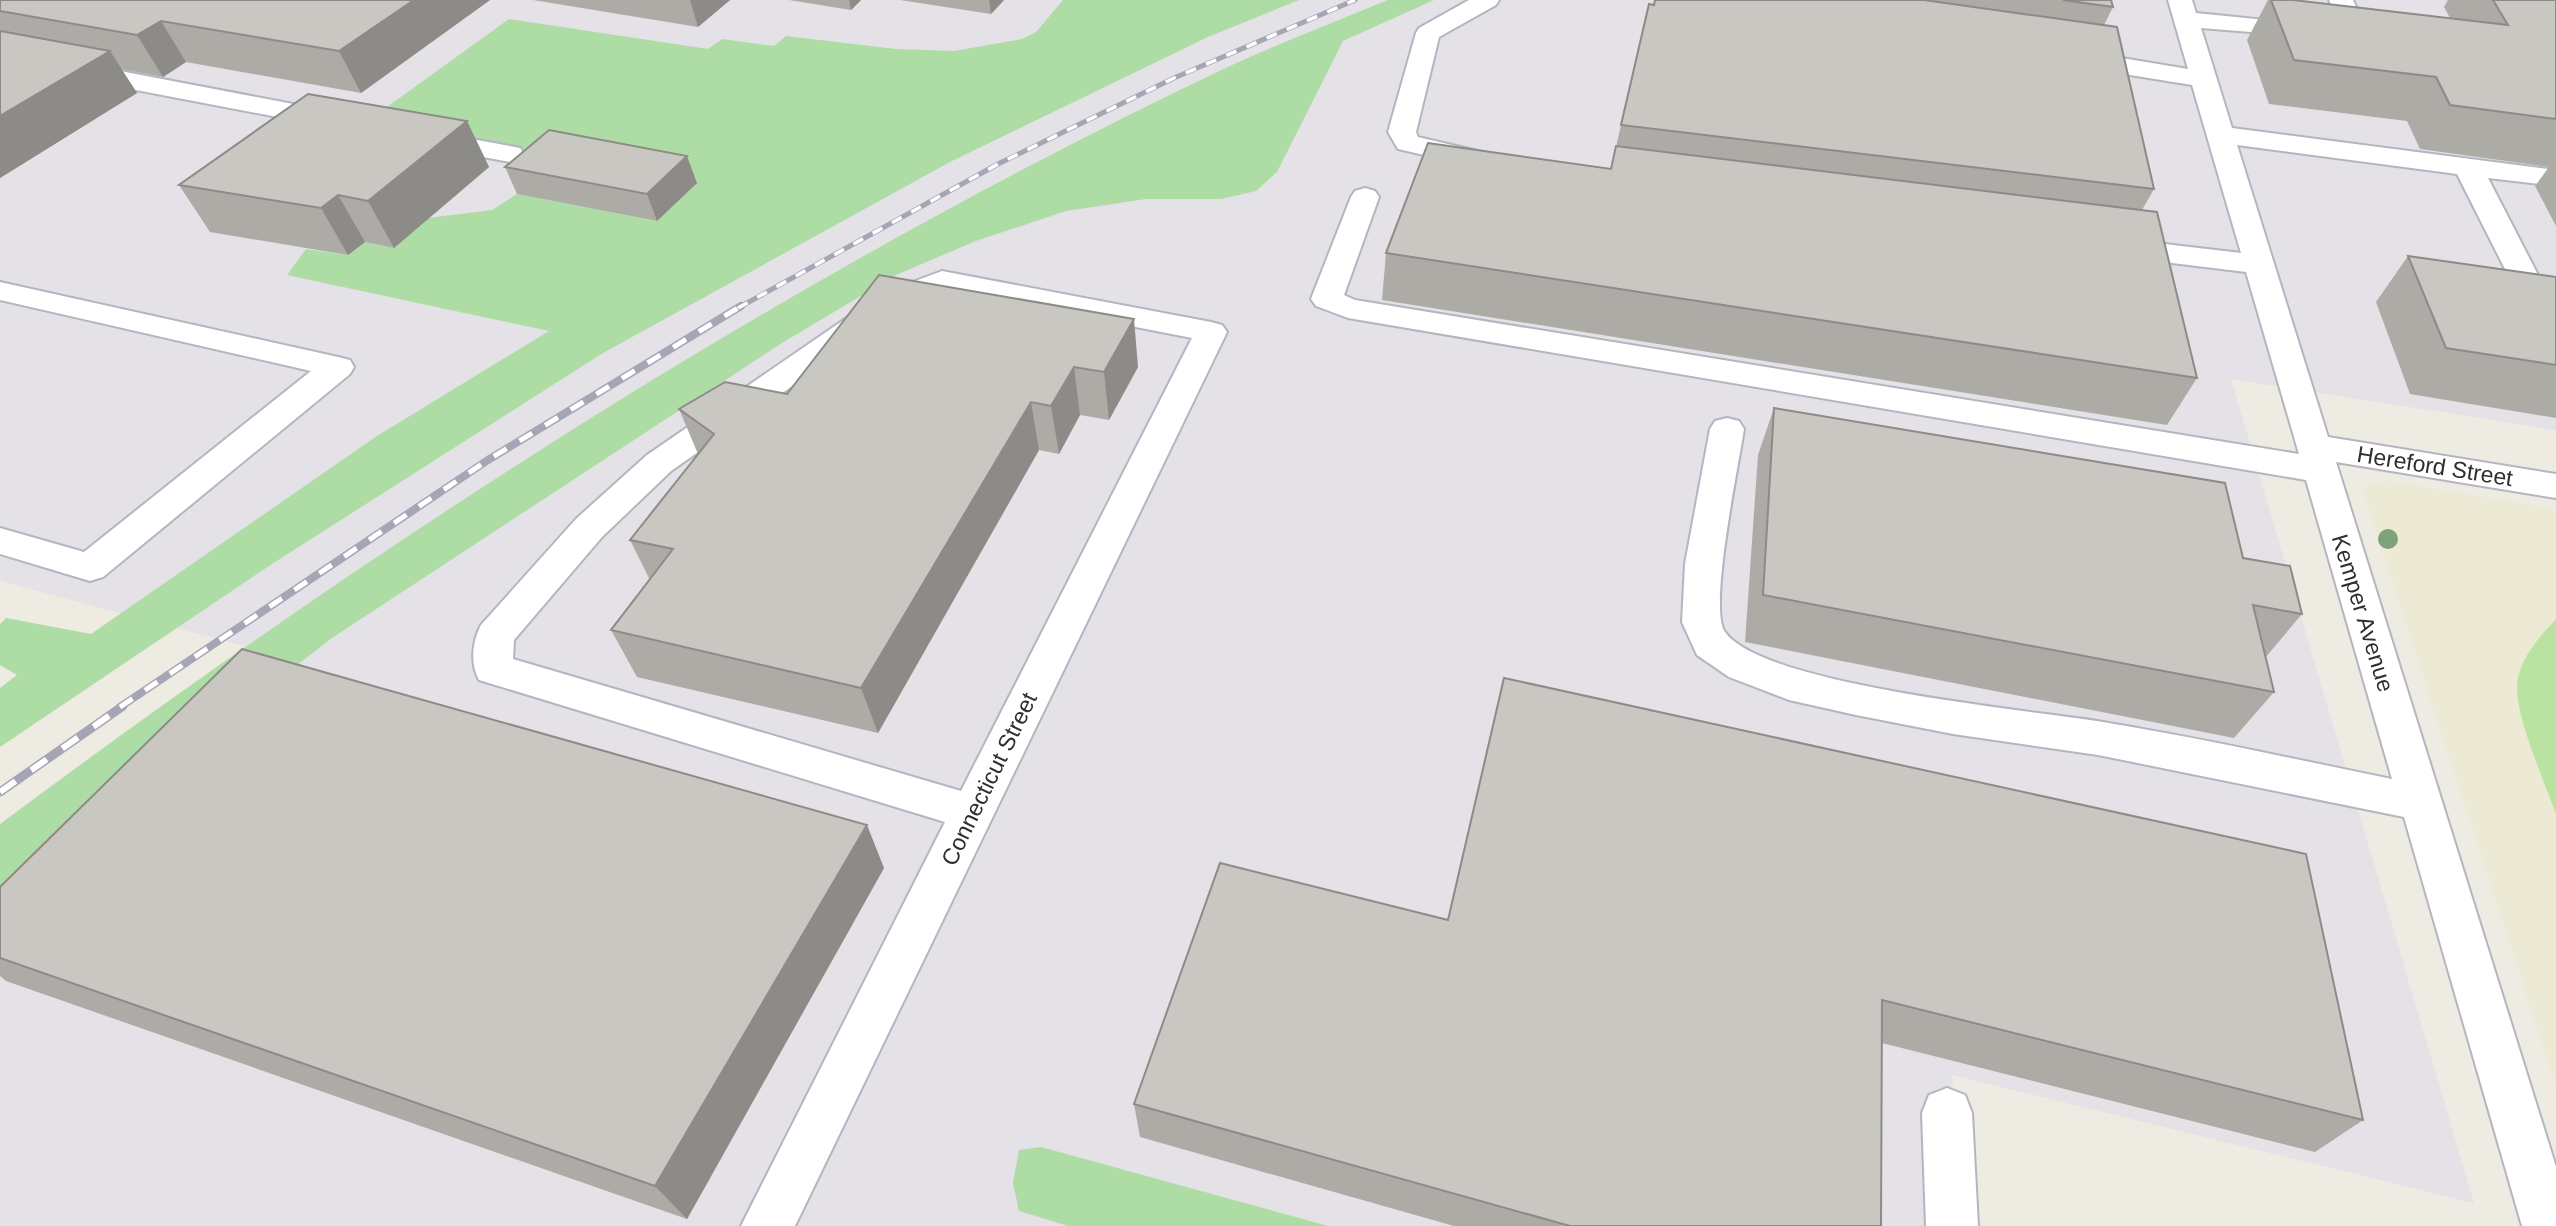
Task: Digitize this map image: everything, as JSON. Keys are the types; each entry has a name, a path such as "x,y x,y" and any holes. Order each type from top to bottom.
{"street":[{"path":"1487,0 1428,33 1402,132 1408,143 1433,152 1499,163"},
{"path":"2239,0 2248,25"},
{"path":"2183,10 2248,25 2351,33 2352,25 2341,0"},
{"name":"Kemper Avenue","path":"2183,10 2548,1226"},
{"path":"0,55 363,126"},
{"path":"2055,55 2203,79"},
{"path":"403,134 510,155"},
{"path":"2220,135 2556,178"},
{"path":"2468,167 2522,274 2513,285 2486,285"},
{"name":"Hereford Street","path":"1365,197 1327,299 1348,308 2317,458 2556,486"},
{"path":"2083,242 2261,275"},
{"name":"Connecticut Street","path":"767,1226 1211,332 942,280 894,300 659,463 589,528 495,636 493,668 972,812"},
{"path":"0,290 338,367 90,567 0,541"},
{"path":"1727,429 1704,564 1701,622 1711,644 1743,666 1789,684 1868,702 1953,718 2098,738 2420,802"},
{"path":"1948,1113 1952,1226"}],"shaded area":[{"path":"0,0 2556,0 2556,430 2231,379 2474,1203 1952,1075 1963,1226 0,1226 0,885 300,661 0,581"},
{"path":"2386,481 2556,509 2556,1086 2364,494 2370,483"}],"green space":[{"path":"1063,0 1299,0 1208,37 950,162 603,353 272,564 0,747 0,688 17,675 0,665 0,624 6,618 91,634 377,436 549,331 287,275 306,249 348,255 365,242 394,248 428,218 492,210 517,194 657,221 560,157 373,117 509,19 708,49 722,39 774,46 786,36 896,49 954,51 1022,39 1036,32"},
{"path":"1388,0 1434,0 1343,41 1277,172 1256,191 1221,199 1146,199 1066,211 976,241 896,275 782,343 332,638 0,895 0,824 293,614 444,513 597,415 752,321 909,231 1069,146 1230,66"},
{"path":"2556,619 2556,814 2524,726 2517,691 2520,670 2528,653"},
{"path":"1041,1147 1328,1226 1068,1226 1019,1211 1013,1183 1019,1150"}],"building":[{"path":"0,0 414,0 339,51 161,21 137,35 0,11"},
{"path":"1655,0 1924,0 2117,27 2154,189 1621,125 1649,4 1654,5"},
{"path":"2063,0 2111,0 2113,7"},
{"path":"2271,0 2293,0 2508,25 2493,0 2556,0 2556,119 2450,105 2436,77 2294,60"},
{"path":"0,31 110,51 0,116"},
{"path":"308,94 467,121 368,201 338,195 321,208 179,185"},
{"path":"549,130 687,156 647,194 505,167"},
{"path":"1428,143 1611,169 1616,146 2157,212 2197,378 1386,253"},
{"path":"2408,256 2556,277 2556,365 2446,348"},
{"path":"879,275 1134,319 1104,372 1074,367 1051,406 1031,402 861,688 611,630 673,549 630,540 714,434 679,409 725,382 787,394"},
{"path":"1774,408 2225,483 2243,558 2290,566 2302,614 2253,605 2274,692 1763,595"},
{"path":"242,649 867,825 655,1186 0,958 0,887"},
{"path":"1504,678 2306,854 2363,1120 1882,1000 1881,1226 1570,1226 1134,1104 1220,863 1448,920"}],"railway":[{"path":"738,308 998,164 1174,78 1355,0"},
{"path":"120,707 488,460 741,306"},
{"path":"0,792 123,706"}]}
